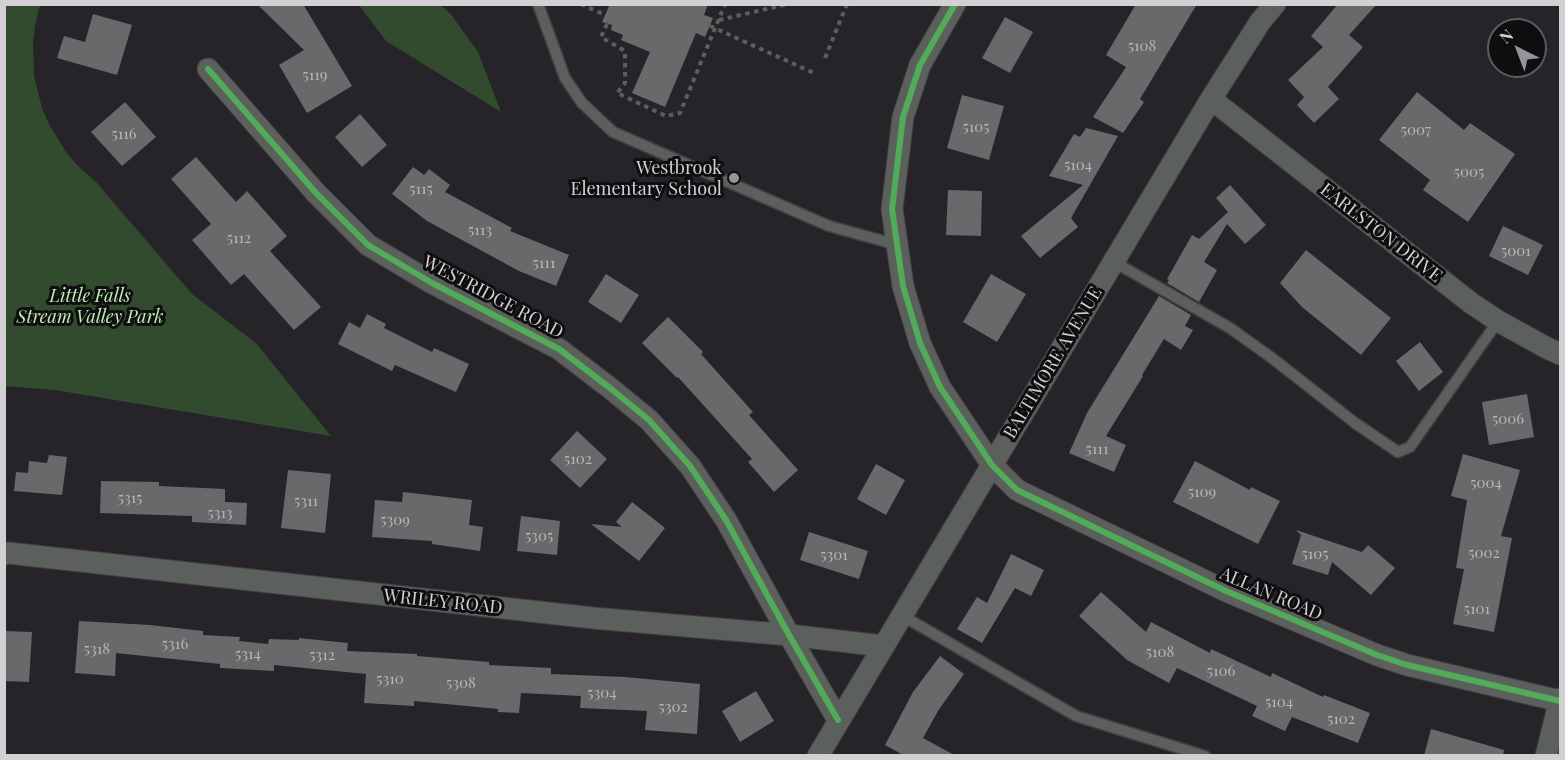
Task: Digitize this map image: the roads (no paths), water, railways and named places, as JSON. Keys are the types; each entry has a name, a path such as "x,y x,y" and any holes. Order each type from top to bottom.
{"street":[{"name":"ALLAN ROAD","path":"955,4 920,65 903,117 892,209 903,286 920,343 940,387 992,465 1017,490 1226,591 1377,655 1407,665 1560,700"},
{"name":"BALTIMORE AVENUE","path":"818,756 1211,99 1260,22 1275,4"},
{"name":"WESTRIDGE ROAD","path":"208,69 316,193 368,245 422,277 559,349 649,420 690,466 726,520 838,720"},
{"name":"EARLSTON DRIVE","path":"1211,99 1471,303 1498,321 1560,354"},
{"name":"WRILEY ROAD","path":"4,554 581,617 789,635 882,646"},
{"path":"1546,756 1560,700"}],"lane":[{"path":"538,4 566,78 582,103 614,132 829,226 898,244"},
{"path":"1114,262 1230,328 1355,423 1398,452 1410,447 1498,321"},
{"path":"901,615 1076,717 1205,756"}],"place":[{"name":"Westbrook Elementary School","path":"734,178"}],"park label":[{"name":"Little Falls Stream Valley Park","path":"90,306"}]}
